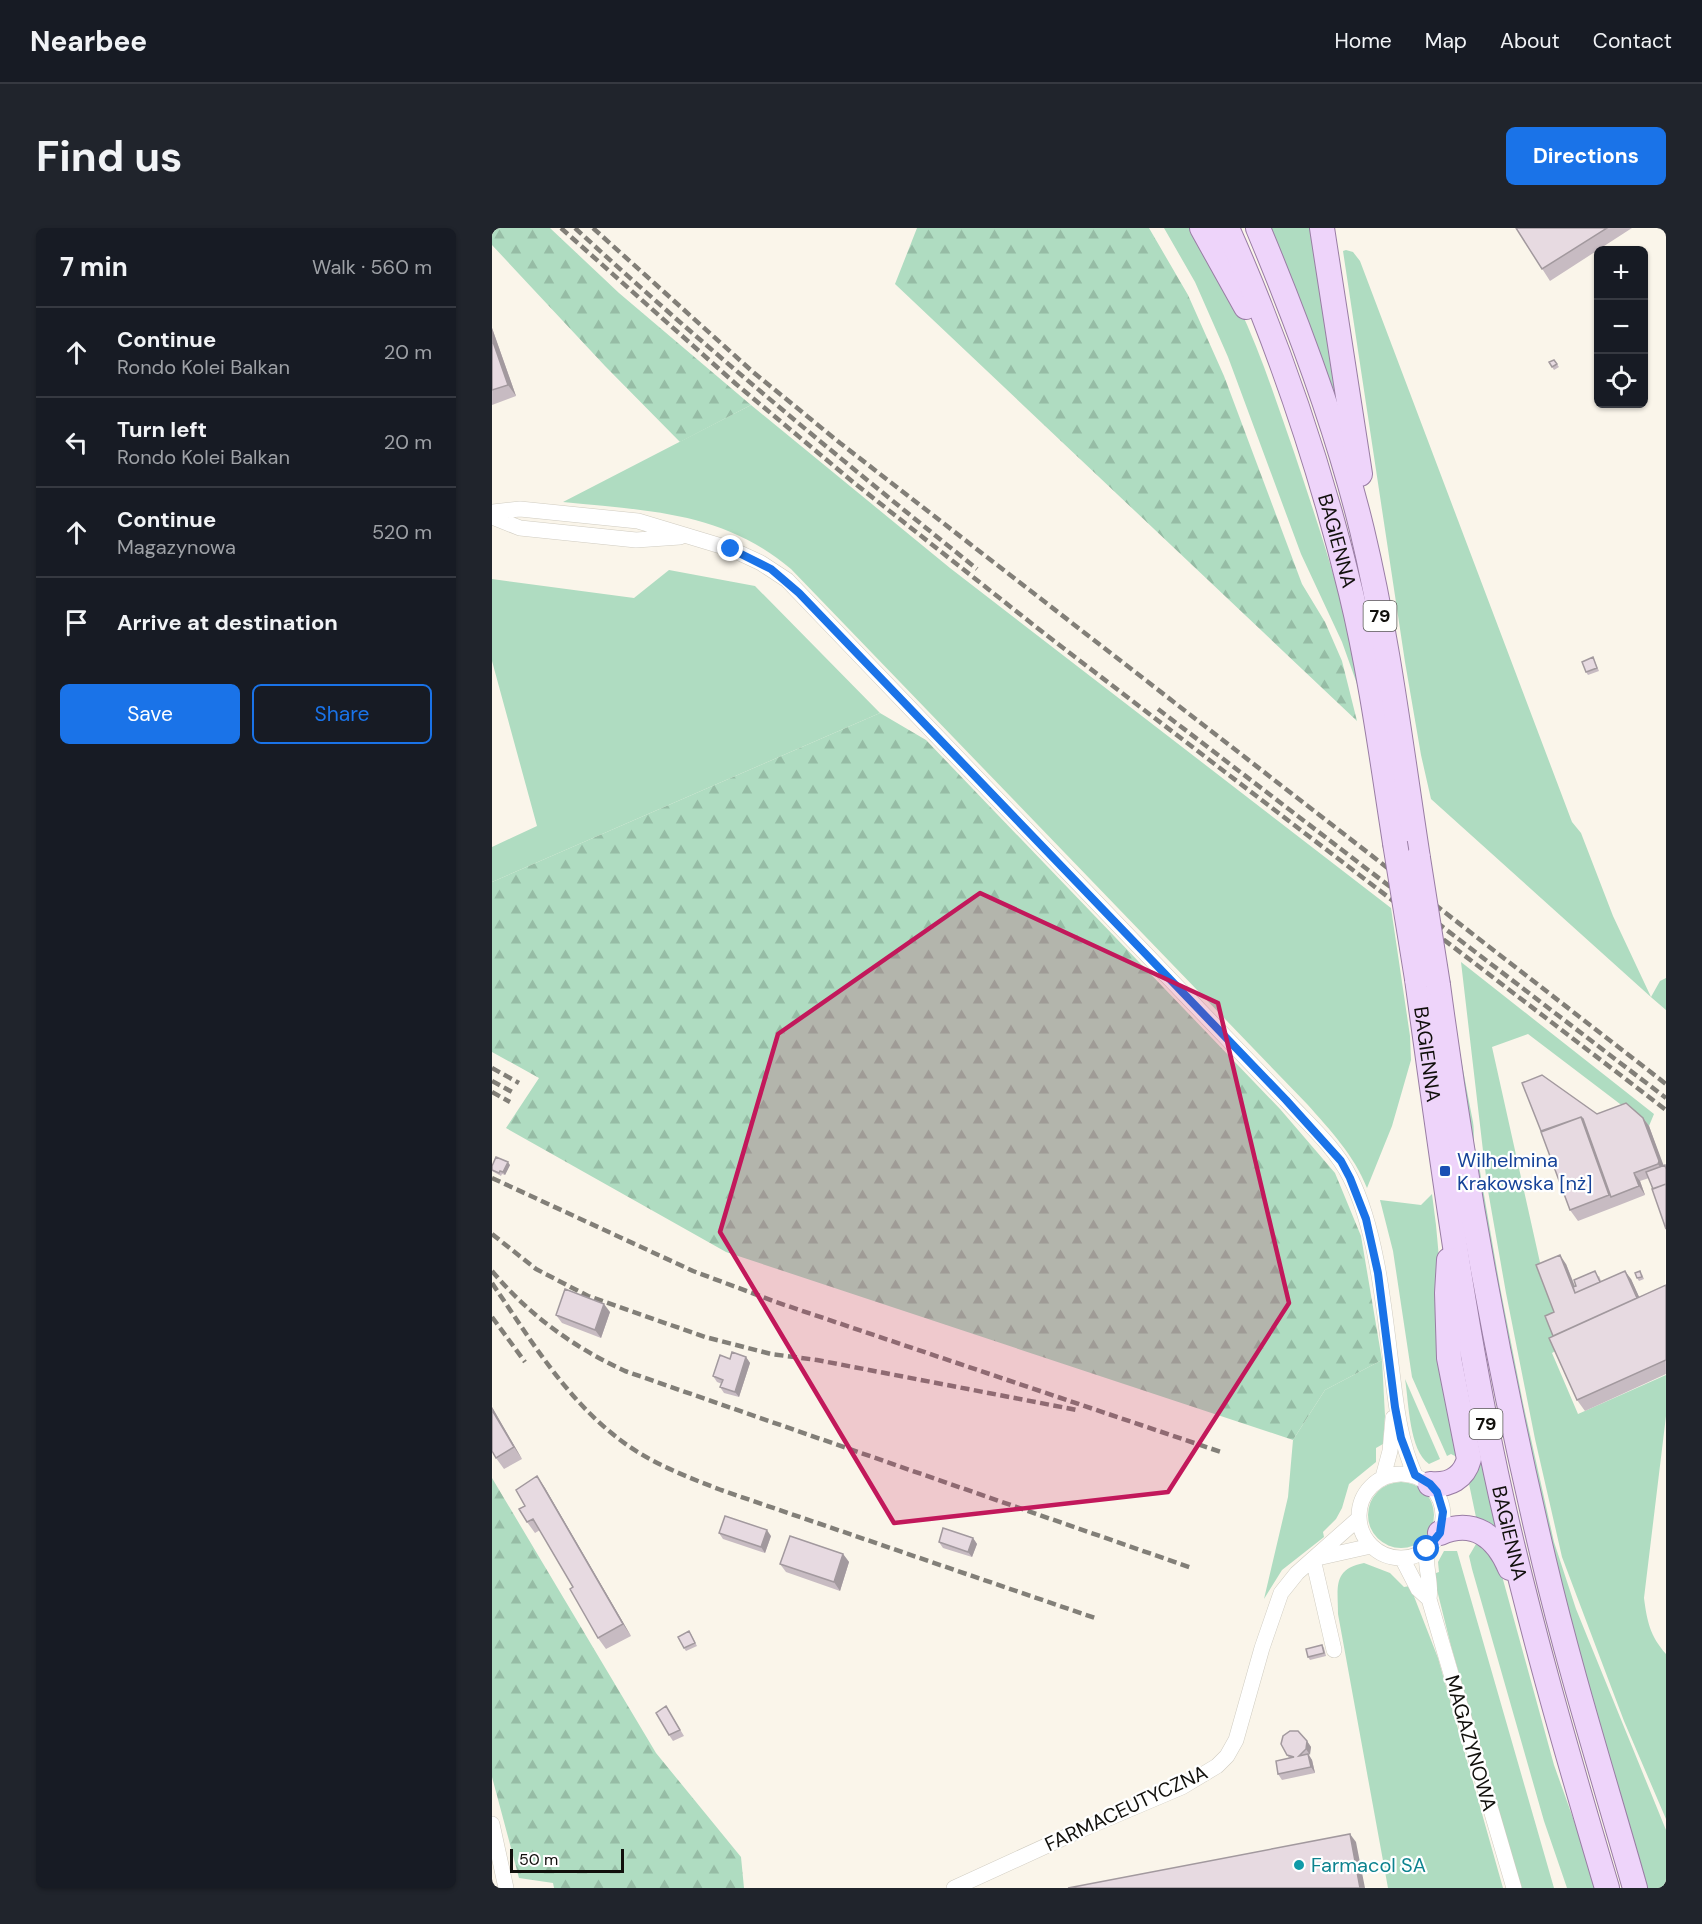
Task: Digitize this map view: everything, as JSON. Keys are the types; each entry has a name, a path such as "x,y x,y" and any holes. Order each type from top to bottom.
{"main road":[{"path":"1202,228 1292,392"},
{"name":"BAGIENNA","path":"1227,228 1254,290 1292,392 1351,593 1383,763 1395,843 1451,1086 1513,1427 1545,1563 1635,1888"},
{"name":"BAGIENNA","path":"1258,228 1324,400 1361,528 1383,636 1418,858 1427,982 1454,1234 1485,1419 1528,1612 1607,1888"},
{"path":"1322,228 1361,485 1361,528"},
{"path":"1422,1480 1445,1484 1457,1479 1467,1466 1469,1459 1449,1358 1447,1275 1454,1234"},
{"path":"1433,1541 1452,1527 1467,1527 1478,1530 1495,1542 1504,1553 1528,1612"}],"street":[{"path":"492,512 520,508 638,521 731,549 761,563 787,580 1330,1148 1350,1178 1370,1233 1401,1438 1422,1480"},
{"path":"492,517 520,528 636,540 686,537"},
{"path":"1383,1477 1390,1451 1395,1407"},
{"path":"1404,1473 1422,1480 1437,1492 1443,1512 1433,1541 1419,1554 1402,1558 1386,1555 1371,1546 1362,1534 1359,1519 1362,1499 1374,1483 1383,1477 1404,1473"},
{"name":"FARMACEUTYCZNA","path":"954,1888 1182,1787 1217,1766 1227,1756 1236,1740 1262,1648 1281,1593 1297,1572 1359,1519"},
{"name":"MAGAZYNOWA","path":"1433,1541 1427,1571 1431,1587 1429,1599 1514,1888"},
{"path":"1334,1650 1313,1559 1371,1546"},
{"name":"MAGAZYNOWA","path":"1402,1558 1418,1589 1429,1599"},
{"path":"492,1824 506,1888"}],"highlighted area":[{"path":"980,893 1218,1003 1289,1303 1168,1492 894,1523 720,1232 778,1034"}],"green space":[{"path":"492,228 550,228 619,293 751,405 680,442 492,245"},
{"path":"917,228 1149,228 1188,295 1224,376 1302,584 1325,622 1342,661 1357,721 895,284"},
{"path":"1164,228 1197,228 1246,323 1275,398 1323,540 1340,596 1361,683 1357,684 1342,642 1301,554 1228,357 1195,282"},
{"path":"1268,228 1314,228 1342,418"},
{"path":"1343,251 1353,252 1360,261 1572,822 1581,833 1613,916 1651,997 1660,981 1666,978 1666,1010 1652,998 1431,799 1405,662"},
{"path":"751,405 950,568 1391,908 1410,1036 1411,1060 1392,1126 1367,1188 1362,1176 1333,1133 1307,1104 791,569 765,550 738,535 711,525 654,512 563,502"},
{"path":"669,570 755,586 880,713 492,882 492,847 537,826 492,661 492,579 634,598"},
{"path":"880,713 926,740 1280,1109 1335,1173 1361,1236 1382,1360 1325,1390 1293,1440 726,1252 506,1128 539,1078 492,1052 492,882"},
{"path":"1461,962 1654,1114 1649,1126 1528,1034 1492,1047 1543,1276 1560,1320 1560,1348 1552,1353 1578,1414 1666,1375 1666,1416 1644,1598 1650,1628 1666,1654 1666,1819 1624,1721 1562,1557 1535,1439 1487,1185"},
{"path":"1450,1017 1453,1017 1473,1122 1475,1146 1500,1287 1554,1542 1576,1609 1666,1830 1666,1888 1645,1888 1548,1539 1505,1344 1470,1148"},
{"path":"1432,1194 1457,1457 1451,1454 1447,1456 1412,1377 1393,1251 1380,1200 1421,1205"},
{"path":"1455,1320 1500,1533 1477,1522 1468,1479"},
{"path":"1382,1360 1385,1416 1383,1444 1376,1448 1376,1462 1349,1484 1342,1508 1336,1519 1323,1532 1324,1537 1282,1570 1264,1599 1288,1497 1293,1440 1325,1390"},
{"path":"1405,1379 1440,1459 1429,1464 1417,1448 1409,1413"},
{"path":"492,1478 656,1753 741,1857 744,1888 554,1888 553,1883 519,1878 492,1777"},
{"path":"1401,1482 1413,1485 1424,1492 1431,1503 1434,1515 1431,1527 1424,1538 1413,1545 1401,1548 1389,1545 1378,1538 1371,1527 1368,1515 1371,1503 1378,1492 1389,1485"},
{"path":"1476,1536 1496,1554 1554,1765 1598,1888 1567,1888 1544,1821 1472,1569 1469,1556 1476,1544"},
{"path":"1444,1551 1457,1551 1554,1888 1521,1888 1451,1646 1433,1574 1439,1572 1438,1562"},
{"path":"1364,1563 1390,1573 1404,1587 1410,1586 1438,1658 1503,1888 1388,1888 1338,1614 1338,1588 1342,1575 1346,1570"}],"building":[{"path":"1516,228 1607,228 1542,269"},
{"path":"492,339 508,385 492,390"},
{"path":"1554,360 1557,364 1552,367 1549,362"},
{"path":"1593,657 1597,668 1586,672 1582,662"},
{"path":"1542,1075 1597,1114 1626,1103 1643,1118 1659,1161 1658,1164 1634,1173 1639,1186 1611,1197 1581,1117 1541,1131 1522,1083"},
{"path":"1581,1117 1609,1195 1570,1210 1541,1132"},
{"path":"496,1157 508,1162 503,1172 492,1170"},
{"path":"1665,1165 1666,1184 1653,1189 1646,1172"},
{"path":"1666,1184 1666,1229 1652,1189"},
{"path":"1560,1255 1575,1293 1625,1271 1637,1298 1553,1336 1545,1316 1554,1312 1536,1265"},
{"path":"1595,1271 1600,1282 1575,1293 1574,1280"},
{"path":"1640,1271 1642,1277 1637,1278 1635,1273"},
{"path":"1666,1285 1666,1360 1577,1400 1549,1338"},
{"path":"565,1289 604,1304 595,1330 556,1315"},
{"path":"732,1352 746,1357 735,1392 720,1387 723,1380 713,1376 720,1355 730,1359"},
{"path":"492,1410 514,1447 496,1458 492,1451"},
{"path":"537,1476 623,1624 598,1638 570,1589 573,1587 533,1519 527,1522 519,1509 525,1506 516,1490"},
{"path":"725,1516 767,1530 761,1547 719,1533"},
{"path":"943,1528 973,1538 968,1552 939,1542"},
{"path":"790,1536 843,1554 834,1582 780,1564"},
{"path":"689,1631 695,1643 684,1648 678,1637"},
{"path":"1322,1645 1324,1653 1308,1657 1306,1649"},
{"path":"666,1706 680,1730 669,1735 656,1713"},
{"path":"1290,1731 1298,1731 1307,1741 1306,1749 1299,1756 1308,1754 1311,1767 1278,1774 1276,1761 1294,1757 1287,1755 1281,1744 1283,1736"},
{"name":"Farmacol SA","path":"1350,1834 1360,1888 1068,1888"}],"railway":[{"path":"561,228 736,384 853,482 1045,634 1666,1110"},
{"path":"575,228 773,402 977,569"},
{"path":"593,228 753,372 840,443 1666,1084"},
{"path":"1158,709 1666,1098"},
{"path":"492,1068 519,1083"},
{"path":"492,1081 514,1093"},
{"path":"492,1092 510,1102"},
{"path":"492,1178 693,1271 776,1302 1221,1452"},
{"path":"492,1234 536,1269 588,1296 705,1337 771,1354 817,1360 1077,1410"},
{"path":"492,1271 537,1316 587,1351 625,1371 1192,1568"},
{"path":"492,1283 537,1350 571,1393 608,1431 652,1460 721,1490 1095,1618"},
{"path":"492,1317 525,1362"}],"place":[{"name":"Wilhelmina Krakowska [nż]","path":"1445,1171"},
{"name":"Farmacol SA","path":"1299,1865"}],"route":[{"path":"731,549 751,557 787,580 1286,1100 1341,1161 1362,1205 1374,1251 1401,1438 1415,1475 1430,1484 1437,1492 1441,1502 1443,1522 1440,1533 1427,1549"}]}
